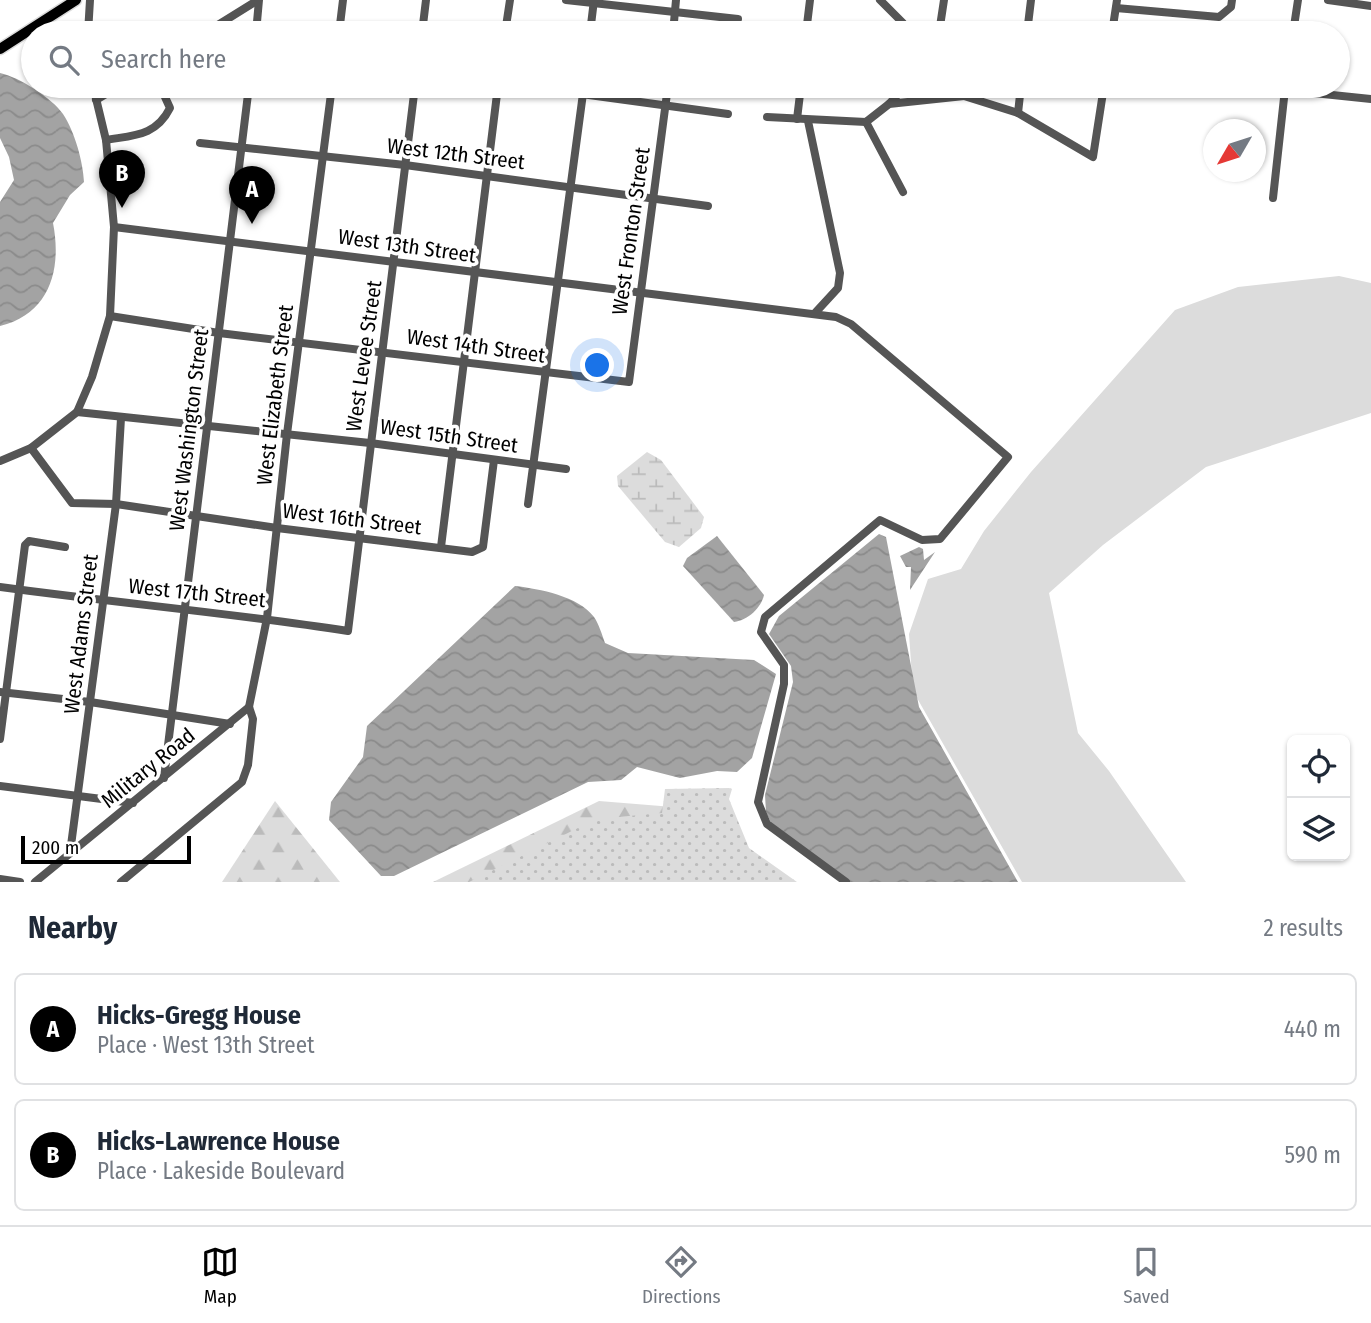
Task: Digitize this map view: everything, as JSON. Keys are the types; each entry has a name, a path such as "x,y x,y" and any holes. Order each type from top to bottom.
{"main road":[{"path":"43,21 76,0"},
{"path":"0,49 21,35"}],"street":[{"path":"89,21 90,0"},
{"path":"225,21 259,0"},
{"path":"257,21 259,0"},
{"path":"340,21 343,0"},
{"path":"423,21 426,0"},
{"path":"507,21 510,0"},
{"path":"566,0 738,19"},
{"path":"674,21 676,0"},
{"path":"807,21 810,0"},
{"path":"880,0 901,21"},
{"path":"941,21 944,0"},
{"path":"1028,21 1031,0"},
{"path":"1117,4 1219,17 1231,7 1232,0"},
{"path":"1295,21 1298,0"},
{"path":"1328,0 1371,6"},
{"path":"591,21 593,2"},
{"path":"1350,96 1371,99"},
{"path":"0,461 31,448 77,412 92,377 110,316 114,227 106,140 96,100 99,98"},
{"path":"106,140 148,131 162,123 170,108 165,98"},
{"name":"West Washington Street","path":"164,778 248,98"},
{"name":"West Elizabeth Street","path":"121,882 242,782 248,765 253,719 249,708 267,618 287,435 331,98"},
{"name":"West Levee Street","path":"348,631 413,98"},
{"path":"441,547 497,98"},
{"path":"528,504 582,98"},
{"path":"622,98 666,107 728,114"},
{"name":"West Fronton Street","path":"629,382 639,290 667,98"},
{"path":"797,119 800,98"},
{"path":"767,117 866,122 895,98"},
{"path":"889,104 945,98"},
{"path":"970,98 1018,113 1093,157 1102,98"},
{"path":"1018,113 1020,98"},
{"path":"1273,198 1284,98"},
{"path":"808,121 840,273 838,288 815,313"},
{"path":"866,122 903,192"},
{"name":"West 12th Street","path":"200,143 325,155 708,206"},
{"name":"West 13th Street","path":"114,227 229,239 474,273 639,290 843,319 1008,457 940,539 922,540 880,520 765,617 761,632 784,666 784,684 758,802 766,824 845,882"},
{"name":"West 14th Street","path":"110,316 219,333 629,382"},
{"name":"West 15th Street","path":"77,412 370,443 566,469"},
{"name":"West Adams Street","path":"70,853 116,504 121,418"},
{"name":"West 16th Street","path":"31,448 72,503 116,504 277,528 472,552 483,547 494,460"},
{"path":"0,739 3,693 21,590 25,545 29,541 65,547"},
{"name":"West 17th Street","path":"0,587 184,611 267,618 348,631"},
{"path":"3,693 90,702 230,724"},
{"name":"Military Road","path":"35,882 249,708"},
{"path":"0,786 133,803"},
{"path":"0,879 20,882"}],"green space":[{"path":"1339,276 1371,283 1371,413 1206,467 1103,545 1049,593 1078,733 1109,771 1186,882 1022,882 913,691 909,634 928,579 961,569 984,531 1031,472 1175,310 1238,287"},
{"path":"647,452 661,460 704,517 701,528 679,547 665,542 618,486 617,476"},
{"path":"665,789 732,789 729,799 749,848 797,882 469,882 596,819 662,813"},
{"path":"275,801 340,882 222,882"},
{"path":"599,801 710,810 772,882 433,882"}],"water":[{"path":"0,73 21,82 21,98 47,98 63,114 78,147 84,182 70,195 53,223 56,257 49,287 31,311 0,326 0,202 14,180 9,157 0,138"},
{"path":"879,534 886,537 919,707 1018,882 849,882 772,825 766,812 765,795 793,682 791,666 769,634 779,616"},
{"path":"717,536 764,595 753,613 734,622 683,566 687,558"},
{"path":"919,547 923,549 924,560 935,552 910,590 911,567 906,567 900,556"},
{"path":"515,586 547,592 578,604 594,617 605,643 628,653 754,660 776,674 752,758 737,772 717,771 680,778 637,767 621,780 588,782 394,876 381,876 329,820 331,802 363,757 367,726"}],"place":[{"name":"Hicks-Lawrence House","path":"122,208"},
{"name":"Hicks-Gregg House","path":"252,224"}]}
